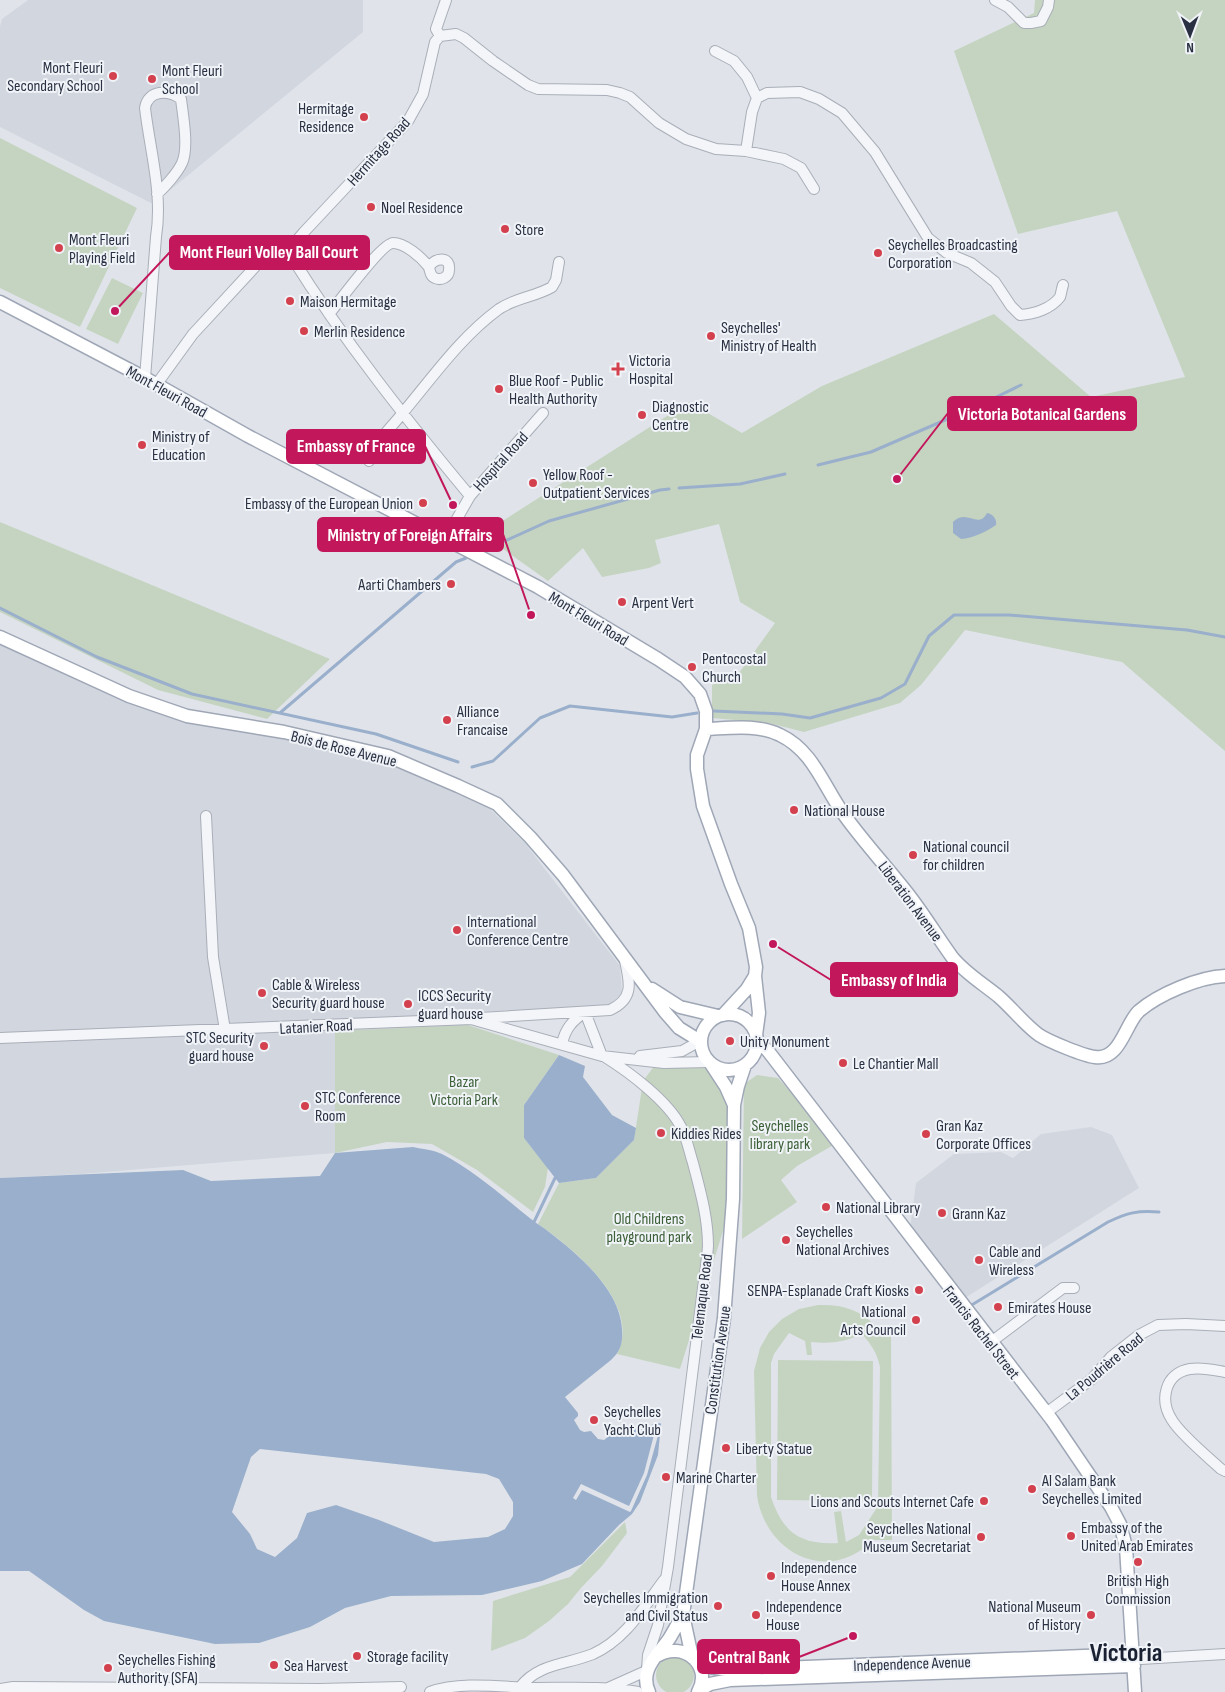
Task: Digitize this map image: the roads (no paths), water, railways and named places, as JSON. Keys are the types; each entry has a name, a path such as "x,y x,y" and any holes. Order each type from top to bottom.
{"main road":[{"name":"Mont Fleuri Road","path":"0,302 150,381 248,436 538,587 685,677 700,694 706,710 706,729 697,755 697,769 703,806 749,928 756,967 755,976 759,1013 756,1038"},
{"name":"Bois de Rose Avenue","path":"0,637 130,696 186,716 284,732 388,756 497,804 530,837 563,875 665,1012 679,1028 700,1041"},
{"name":"Liberation Avenue","path":"706,729 765,729 795,744 820,773 843,814 906,891 963,969 996,995 1040,1036 1086,1056 1098,1058 1113,1051 1121,1041 1130,1021 1147,1004 1192,982 1215,976 1225,976"},
{"path":"721,1015 732,1014 747,1021 753,1028 756,1038 754,1054 745,1065 736,1069 718,1068 710,1062 704,1056 700,1041 706,1026 721,1015 747,989 755,976"},
{"name":"Bois de Rose Avenue","path":"642,982 680,1007 721,1015"},
{"name":"Francis Rachel Street","path":"756,1038 768,1051 1046,1413 1101,1491 1120,1524 1126,1547 1136,1660 1135,1692"},
{"name":"Constitution Avenue","path":"710,1062 726,1087 734,1105"},
{"name":"Constitution Avenue","path":"699,1691 702,1679 700,1668 693,1658 683,1615 724,1318 733,1199 734,1105 745,1065"},
{"name":"Constitution Avenue","path":"646,1670 668,1640 683,1615"},
{"name":"Independence Avenue","path":"655,1657 664,1652 674,1650 684,1652 709,1667 729,1670 1136,1660"},
{"name":"Independence Avenue","path":"699,1691 710,1684 730,1680 1136,1660"},
{"path":"646,1670 646,1684 649,1692"}],"street":[{"name":"Hermitage Road","path":"446,0 436,29 440,36 435,42 423,94 408,121 292,246 291,256 329,314 402,414 470,496"},
{"path":"995,0 1008,7 1024,23 1031,23 1041,21 1048,7 1049,0"},
{"path":"440,36 456,34 464,38 500,66 528,85 538,89 607,90 620,93 630,98 658,123 686,139 716,149 746,151 784,159 800,168 814,190"},
{"path":"715,50 734,61 747,77 757,98"},
{"path":"150,381 159,220 145,108 146,101 152,95 159,92 173,93 181,99 184,156 182,164 157,194"},
{"path":"746,151 752,112 757,98 767,93 800,92 819,100 842,113 875,152 928,238 947,253 971,263 995,282 1011,306 1020,315 1034,314 1048,307 1060,296 1063,285"},
{"path":"329,314 374,258 391,243 411,250 429,267"},
{"path":"150,381 266,255"},
{"path":"369,461 373,449 379,440 448,357 482,323 501,308 552,287 556,280 559,262"},
{"name":"Hospital Road","path":"446,538 470,496 543,413"},
{"path":"206,816 213,957 225,1030"},
{"path":"471,1019 610,1010 622,1002 629,990 630,983 626,961"},
{"path":"562,1044 567,1028 585,1012"},
{"path":"585,1012 602,1056"},
{"name":"Latanier Road","path":"0,1038 471,1019 602,1056 664,1063 710,1062"},
{"name":"Latanier Road","path":"626,1058 682,1051 700,1041"},
{"name":"Telemaque Road","path":"602,1056 625,1069 644,1085 668,1109 680,1126 702,1195 708,1247 666,1577 658,1626 648,1656 646,1670"},
{"path":"991,1342 1063,1288 1074,1288"},
{"name":"La Poudrière Road","path":"1046,1413 1092,1379 1111,1357 1139,1335 1158,1325 1193,1324 1225,1326"},
{"path":"1225,1372 1190,1369 1177,1374 1169,1382 1165,1405 1172,1420 1225,1471"},
{"name":"Telemaque Road","path":"520,1687 534,1673 593,1654 624,1634 648,1604 666,1577"},
{"path":"1136,1660 1225,1654"},
{"path":"604,1689 646,1670"},
{"path":"0,1689 13,1687 319,1690 401,1688"},
{"path":"430,1692 453,1687 604,1689 638,1692"}],"water":[{"path":"987,513 991,514 996,521 996,525 988,530 975,536 961,539 953,533 953,522 958,518 968,517 980,520"},
{"path":"559,1055 585,1066 583,1077 612,1115 636,1128 634,1140 596,1178 559,1183 524,1138 524,1105"},
{"path":"413,1147 442,1154 477,1176 547,1230 573,1251 596,1274 606,1287 620,1315 622,1329 621,1346 611,1360 565,1397 578,1413 574,1420 580,1430 584,1432 591,1431 598,1439 604,1440 624,1425 641,1427 661,1424 658,1455 640,1502 632,1514 582,1564 542,1581 482,1595 391,1596 345,1608 310,1627 259,1643 215,1644 104,1621 84,1610 29,1571 0,1571 0,1178 183,1170 211,1181 320,1176 335,1153","holes":["260,1449 486,1474 499,1479 513,1502 513,1516 505,1529 488,1537 434,1542 336,1505 307,1513 297,1538 275,1557 257,1549 250,1534 232,1512 251,1457"]}],"waterway":[{"path":"818,465 871,452 980,405 1021,385"},
{"path":"679,488 740,484 785,474"},
{"path":"485,550 549,521 669,489"},
{"path":"281,712 456,562 466,558"},
{"path":"0,608 97,657 192,694 376,734 458,762"},
{"path":"714,711 782,714 810,718 881,698 905,684 929,636 954,615 1009,615 1187,630 1225,637"},
{"path":"472,767 493,761 540,718 570,706 672,717 697,713"},
{"path":"534,1222 555,1178"},
{"path":"970,1306 1108,1222 1133,1213 1145,1211 1159,1212"}],"place":[{"name":"Mont Fleuri Secondary School","path":"113,76"},
{"name":"Mont Fleuri School","path":"152,79"},
{"name":"Hermitage Residence","path":"364,117"},
{"name":"Noel Residence","path":"371,207"},
{"name":"Store","path":"505,229"},
{"name":"Mont Fleuri Playing Field","path":"59,248"},
{"name":"Seychelles Broadcasting Corporation","path":"878,253"},
{"name":"Maison Hermitage","path":"290,301"},
{"name":"Mont Fleuri Volley Ball Court","path":"115,311"},
{"name":"Merlin Residence","path":"304,331"},
{"name":"Seychelles' Ministry of Health","path":"711,336"},
{"name":"Victoria Hospital","path":"618,369"},
{"name":"Blue Roof - Public Health Authority","path":"499,389"},
{"name":"Diagnostic Centre","path":"642,415"},
{"name":"Ministry of Education","path":"142,445"},
{"name":"Victoria Botanical Gardens","path":"897,479"},
{"name":"Yellow Roof - Outpatient Services","path":"533,483"},
{"name":"Embassy of the European Union","path":"423,503"},
{"name":"Embassy of France","path":"453,505"},
{"name":"Aarti Chambers","path":"451,584"},
{"name":"Arpent Vert","path":"622,602"},
{"name":"Ministry of Foreign Affairs","path":"531,615"},
{"name":"Pentocostal Church","path":"692,667"},
{"name":"Alliance Francaise","path":"447,720"},
{"name":"National House","path":"794,810"},
{"name":"National council for children","path":"913,855"},
{"name":"International Conference Centre","path":"457,930"},
{"name":"Embassy of India","path":"773,944"},
{"name":"Cable & Wireless Security guard house","path":"262,993"},
{"name":"ICCS Security guard house","path":"408,1004"},
{"name":"Unity Monument","path":"730,1041"},
{"name":"STC Security guard house","path":"264,1046"},
{"name":"Le Chantier Mall","path":"843,1063"},
{"name":"STC Conference Room","path":"305,1106"},
{"name":"Kiddies Rides","path":"661,1133"},
{"name":"Gran Kaz Corporate Offices","path":"926,1134"},
{"name":"National Library","path":"826,1207"},
{"name":"Grann Kaz","path":"942,1213"},
{"name":"Seychelles National Archives","path":"786,1240"},
{"name":"Cable and Wireless","path":"979,1260"},
{"name":"SENPA-Esplanade Craft Kiosks","path":"919,1290"},
{"name":"Emirates House","path":"998,1307"},
{"name":"National Arts Council","path":"916,1320"},
{"name":"Seychelles Yacht Club","path":"594,1420"},
{"name":"Liberty Statue","path":"726,1448"},
{"name":"Marine Charter","path":"666,1477"},
{"name":"Al Salam Bank Seychelles Limited","path":"1032,1489"},
{"name":"Lions and Scouts Internet Cafe","path":"984,1501"},
{"name":"Embassy of the United Arab Emirates","path":"1071,1536"},
{"name":"Seychelles National Museum Secretariat","path":"981,1537"},
{"name":"British High Commission","path":"1138,1562"},
{"name":"Independence House Annex","path":"771,1576"},
{"name":"Seychelles Immigration and Civil Status","path":"718,1606"},
{"name":"Independence House","path":"756,1615"},
{"name":"National Museum of History","path":"1091,1615"},
{"name":"Central Bank","path":"853,1636"},
{"name":"Storage facility","path":"357,1656"},
{"name":"Sea Harvest","path":"274,1665"},
{"name":"Seychelles Fishing Authority (SFA)","path":"108,1668"}],"district":[{"name":"Victoria","path":"1126,1652"}],"park label":[{"name":"Bazar Victoria Park","path":"464,1090"},
{"name":"Seychelles library park","path":"780,1134"},
{"name":"Old Childrens playground park","path":"649,1227"}]}
